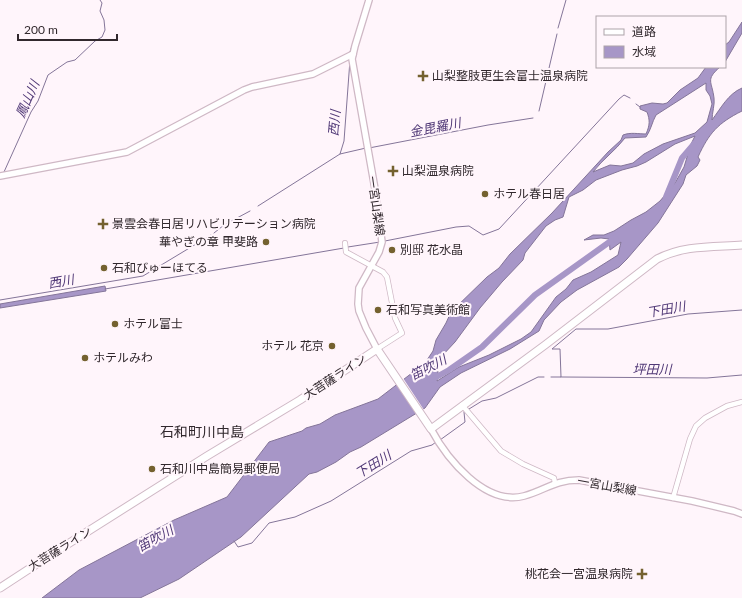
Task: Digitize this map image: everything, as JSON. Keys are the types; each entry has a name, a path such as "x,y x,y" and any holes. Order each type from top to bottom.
{"highway":[{"path":"431,429 465,409 657,259 671,252 694,248 742,245"},
{"name":"大菩薩ライン","path":"0,588 207,456 379,352 431,429"}],"main road":[{"path":"2,176 127,152 244,90 313,74 351,55 369,0"},
{"name":"一宮山梨線","path":"351,55 382,240 380,252 359,288 358,304 359,311 366,328 379,352"},
{"name":"一宮山梨線","path":"431,429 453,462 481,487 501,496 510,498 526,496 555,483 579,480 673,498 742,514"}],"street":[{"path":"345,246 346,252 383,272 387,277 395,318 402,333 379,352"},
{"path":"673,498 690,439 696,426 705,418 727,406 742,402"},
{"path":"465,409 501,450 524,464 554,478 555,483"}],"water":[{"path":"742,22 742,33 726,60 726,44"},
{"path":"705,68 719,68 711,78 714,100 712,120 729,98 742,88 742,111 720,124 710,135 698,157 700,160 697,166 686,175 683,184 658,223 627,259 619,267 577,290 561,302 544,320 539,331 510,349 461,373 440,387 425,408 361,447 350,452 336,462 317,472 309,474 241,537 179,579 140,598 42,598 79,570 174,520 227,497 269,442 320,424 335,415 378,399 425,363 433,351 436,340 451,312 487,277 499,268 510,254 552,213 608,152 621,140 623,135 632,133 646,134 649,125 649,118 647,112 640,109 640,106 652,103 667,103 680,90 698,78","holes":["706,83 706,90 710,96 712,104 707,122 695,133 663,144 644,154 633,163 621,166 610,165 593,172 625,138 646,137 656,115","695,136 684,167 675,183 660,201 646,212 614,231 604,235 593,235 584,240 601,238 609,239 610,250 621,242 618,255 591,272 573,280 566,289 556,297 531,332 521,339 489,355 459,367 437,381 438,372 436,366 441,357 455,342 480,308 523,260 525,253 546,226 563,217 569,197 583,190 596,180 637,166 675,144"]},
{"path":"105,286 106,291 0,308 0,304"}],"pier":[{"path":"403,378 424,410 417,415 396,382"}],"waterway":[{"name":"鳳山川","path":"4,172 31,112 38,101 48,75 67,62 75,60 95,41 102,37 105,30 104,20 100,11 102,3 100,0"},
{"name":"西川","path":"353,43 366,0"},
{"name":"金毘羅川","path":"558,28 566,0"},
{"name":"金毘羅川","path":"539,111 557,34"},
{"name":"西川","path":"350,52 352,46"},
{"name":"西川","path":"340,154 344,141 350,60"},
{"path":"385,241 456,227 469,226 483,235 499,229 619,99 624,95 630,98"},
{"path":"636,104 640,107"},
{"name":"金毘羅川","path":"369,148 488,125 533,118"},
{"name":"笛吹川","path":"666,197 682,158 694,144"},
{"name":"西川","path":"258,206 340,154 366,148"},
{"name":"西川","path":"214,233 224,225 250,211"},
{"name":"西川","path":"0,300 143,276 211,235"},
{"name":"笛吹川","path":"431,380 449,370 482,347 535,295 615,238"},
{"path":"348,247 380,242"},
{"path":"105,289 344,248"},
{"name":"下田川","path":"551,377 561,377 560,349 552,349 576,329 608,329 688,314 742,310"},
{"name":"坪田川","path":"561,377 707,378 742,375"},
{"name":"下田川","path":"469,409 482,401 496,398 538,377 544,377"},
{"name":"下田川","path":"440,440 465,422 464,412"},
{"name":"下田川","path":"234,541 238,547 252,543 269,523 295,517 331,501 411,451 432,445 436,442"}],"place":[{"name":"山梨整肢更生会富士温泉病院","path":"423,76"},
{"name":"山梨温泉病院","path":"393,171"},
{"name":"ホテル春日居","path":"485,194"},
{"name":"景雲会春日居リハビリテーション病院","path":"103,224"},
{"name":"華やぎの章 甲斐路","path":"266,242"},
{"name":"別邸 花水晶","path":"392,250"},
{"name":"石和びゅーほてる","path":"104,268"},
{"name":"石和写真美術館","path":"378,310"},
{"name":"ホテル富士","path":"115,324"},
{"name":"ホテル 花京","path":"332,346"},
{"name":"ホテルみわ","path":"85,358"},
{"name":"石和川中島簡易郵便局","path":"152,469"},
{"name":"桃花会一宮温泉病院","path":"642,574"}],"district":[{"name":"石和町川中島","path":"202,432"}]}
